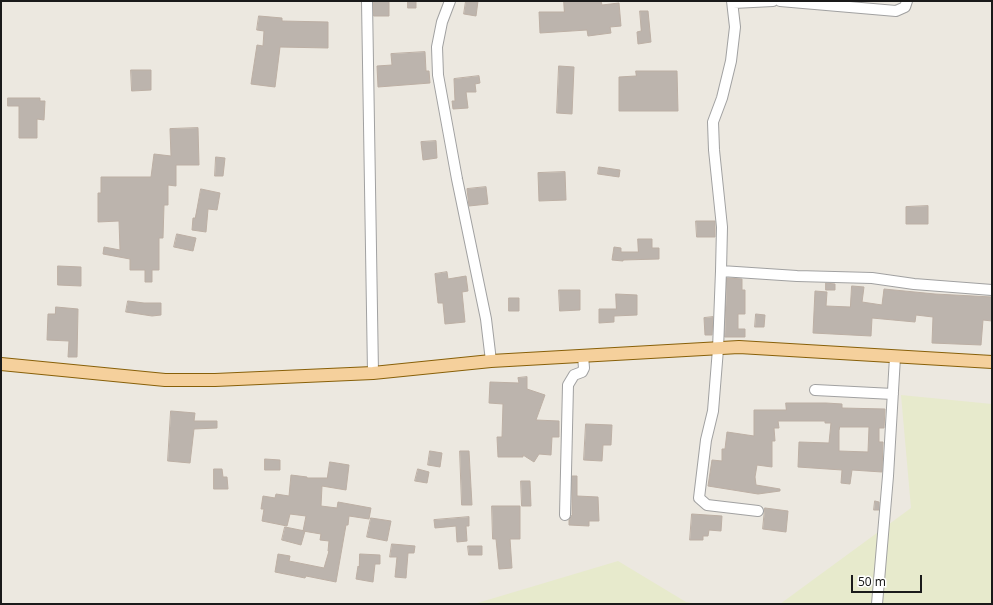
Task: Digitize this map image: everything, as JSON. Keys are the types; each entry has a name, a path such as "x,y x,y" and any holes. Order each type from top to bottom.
{"main road":[{"path":"1,364 165,380 215,380 373,374 491,361 740,347 992,362"}],"street":[{"path":"367,1 373,374"},
{"path":"450,1 442,22 437,47 438,75 457,179 486,319 491,361"},
{"path":"758,512 707,505 699,498 706,440 713,411 718,349 722,227 714,150 714,122 722,98 731,61 735,27 732,2 773,1"},
{"path":"780,1 896,11 905,7 907,1"},
{"path":"721,271 797,276 872,278 914,284 992,290"},
{"path":"565,515 568,385 574,375 582,372 584,368 583,356"},
{"path":"877,604 888,476 894,357"},
{"path":"815,390 893,394"}],"green space":[{"path":"901,395 992,404 992,604 780,604 911,508"},
{"path":"618,561 686,602 700,604 474,604"}],"building":[{"path":"374,1 389,1 389,16 374,16"},
{"path":"408,1 416,1 416,8 408,8"},
{"path":"466,1 478,1 476,16 464,14"},
{"path":"564,1 601,1 602,5 619,3 621,26 610,27 611,33 588,36 587,30 540,33 539,12 564,12"},
{"path":"640,11 648,11 651,42 638,44 637,32 641,31"},
{"path":"259,16 282,18 282,21 328,22 328,48 280,47 275,87 251,84 257,45 263,46 264,31 257,30"},
{"path":"425,52 426,71 429,71 430,83 378,87 377,66 392,65 391,54"},
{"path":"559,66 574,67 572,114 557,113"},
{"path":"131,70 151,70 151,90 132,91"},
{"path":"636,71 677,71 678,111 619,111 619,77 636,76"},
{"path":"479,76 480,83 475,84 476,92 466,92 468,108 453,109 452,101 455,101 454,79"},
{"path":"8,98 40,98 40,101 45,101 44,120 37,119 37,138 19,138 19,106 8,106"},
{"path":"198,128 199,165 176,165 176,186 168,185 168,205 164,205 163,238 159,238 159,270 152,270 152,282 145,282 145,270 130,270 130,259 103,254 104,247 120,250 119,221 98,222 98,193 101,193 101,177 151,177 154,154 171,156 170,129"},
{"path":"436,141 437,158 423,160 421,142"},
{"path":"216,157 225,158 223,176 215,176"},
{"path":"599,167 620,170 619,177 598,174"},
{"path":"565,172 566,200 539,201 538,173"},
{"path":"486,187 488,204 469,206 467,189"},
{"path":"201,189 220,193 217,210 208,209 206,232 192,230 193,218 195,218"},
{"path":"928,206 928,224 906,224 906,207"},
{"path":"696,221 715,221 715,237 697,237"},
{"path":"177,234 196,238 193,251 174,247"},
{"path":"638,239 652,239 652,248 659,248 659,259 623,261 612,260 614,247 621,248 621,252 638,252"},
{"path":"58,266 81,267 81,286 58,285"},
{"path":"447,272 448,279 466,276 468,291 462,292 465,322 445,324 443,303 438,303 435,274"},
{"path":"727,278 742,279 742,290 745,290 745,314 738,314 738,329 745,329 745,337 725,337"},
{"path":"826,283 835,284 835,290 826,290"},
{"path":"852,286 864,287 862,302 882,305 884,289 935,294 992,297 992,321 983,320 981,345 932,343 933,317 916,315 915,322 872,318 871,336 813,333 815,291 827,292 826,306 850,307"},
{"path":"559,290 580,290 580,310 560,311"},
{"path":"616,294 637,295 637,315 614,316 614,322 599,323 599,309 616,309"},
{"path":"509,298 519,298 519,311 509,311"},
{"path":"128,301 161,303 161,315 152,316 126,312"},
{"path":"56,307 78,309 77,357 68,357 69,341 47,340 48,314 55,314"},
{"path":"756,314 765,315 764,327 755,327"},
{"path":"713,317 712,335 705,335 704,318"},
{"path":"527,377 527,389 545,395 536,420 559,421 559,437 552,437 551,455 539,454 534,462 523,455 523,457 498,457 497,437 502,437 503,404 489,403 490,382 519,383 518,378"},
{"path":"786,403 826,403 842,404 842,408 885,409 884,428 879,428 879,442 883,442 882,472 852,470 850,484 841,483 842,470 798,467 799,442 829,443 831,423 825,423 825,421 778,421 779,428 774,428 775,441 772,441 772,467 757,465 755,477 756,485 780,489 780,491 758,494 708,486 712,460 722,461 722,449 725,449 727,432 754,436 754,410 786,410","holes":["840,427 869,427 868,452 839,451"]},
{"path":"171,411 195,413 194,421 217,421 217,428 194,429 190,463 168,461"},
{"path":"586,424 612,425 611,445 603,445 602,461 584,460"},
{"path":"430,451 442,453 440,467 428,465"},
{"path":"460,451 469,451 472,505 462,505"},
{"path":"265,459 280,460 280,470 265,470"},
{"path":"330,462 349,465 346,490 322,486 321,506 337,508 338,502 371,508 369,519 349,516 348,525 346,525 336,582 275,572 278,554 290,556 289,561 324,568 329,551 329,541 320,540 321,534 303,531 306,516 290,514 287,526 262,521 264,509 261,509 263,496 275,498 276,494 289,496 291,475 307,478 327,478"},
{"path":"214,469 222,469 223,477 227,477 228,489 214,489"},
{"path":"418,469 429,472 427,483 415,481"},
{"path":"572,476 577,476 577,496 598,497 599,521 589,521 589,526 569,525 569,520 572,515"},
{"path":"521,481 530,481 531,506 522,506"},
{"path":"875,501 879,502 879,510 874,510"},
{"path":"492,506 520,506 520,539 510,539 512,568 499,569 496,539 493,539"},
{"path":"765,508 788,511 786,532 763,529"},
{"path":"692,514 722,516 721,531 709,530 708,536 703,536 703,540 690,540"},
{"path":"469,517 469,526 466,526 467,541 457,542 456,526 435,528 434,520"},
{"path":"371,518 391,521 387,541 367,537"},
{"path":"285,527 305,531 301,545 282,540"},
{"path":"392,544 415,546 414,553 408,553 406,578 395,577 397,557 390,557"},
{"path":"468,546 482,546 482,555 469,555"},
{"path":"360,554 380,555 380,564 375,564 373,582 356,579"}]}
